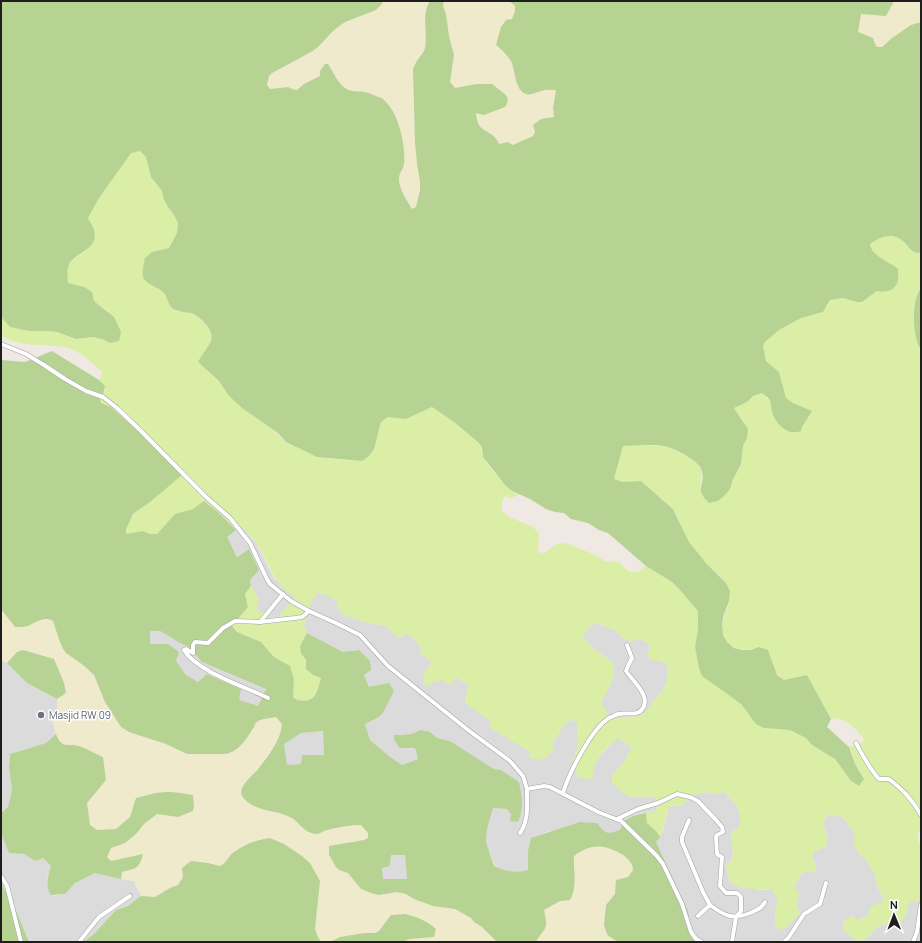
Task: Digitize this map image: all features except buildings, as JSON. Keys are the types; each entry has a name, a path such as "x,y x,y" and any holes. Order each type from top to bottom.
{"street":[{"path":"1,344 26,354 86,391 103,397 117,408 141,430 205,496 230,518 250,543 266,579 283,594 309,611 360,635 388,666 468,730 510,761 523,776 527,789 526,816 524,826 520,833"},
{"path":"260,622 283,594"},
{"path":"268,698 194,662 184,650 186,649 192,653 195,642 208,643 235,621 260,622 302,617 309,611"},
{"path":"563,793 570,773 592,736 602,724 618,714 635,714 644,708 644,695 626,671 632,658 626,645"},
{"path":"856,743 868,765 877,777 879,779 889,779 901,788 911,798 921,815"},
{"path":"527,789 546,786 563,793 598,812 617,819 624,824 661,860 682,904 691,932 696,939 702,942"},
{"path":"617,819 677,794 690,797 698,801 722,828 722,832 716,837 717,853 722,857 720,886 726,893 737,893 741,897 741,910 736,917 732,942"},
{"path":"689,820 682,837 682,842 710,905 726,915 736,917 761,908 765,902"},
{"path":"1,876 7,886 21,942"},
{"path":"784,942 804,914 820,904 826,883"},
{"path":"79,942 99,917 130,896"},
{"path":"698,916 710,905"},
{"path":"913,942 917,932 921,905"}],"shaded area":[{"path":"382,1 430,1 428,3 425,48 415,62 413,70 415,142 420,182 416,207 412,209 399,182 399,175 404,162 404,149 398,122 382,98 378,98 366,92 351,91 346,89 339,83 328,64 325,64 320,76 304,84 297,90 288,87 270,89 267,86 269,76 272,73 311,52 318,47 334,30 345,22 376,10 382,4"},
{"path":"444,1 509,1 515,6 512,19 501,27 496,45 510,60 513,67 513,75 529,95 542,90 556,90 553,108 554,117 541,119 533,136 513,145 499,144 494,135 485,131 478,125 475,112 505,107 508,99 506,95 496,86 477,84 454,88 450,82 454,55 443,6"},
{"path":"894,1 921,1 921,22 911,25 882,47 877,47 858,32 861,14 886,16"},
{"path":"241,526 256,543 274,578 295,597 279,617 271,618 256,609 258,599 251,586 249,549 237,556 226,537"},
{"path":"317,592 329,596 337,601 339,609 364,622 386,626 399,638 406,634 415,639 421,648 420,653 432,662 427,670 435,681 456,677 468,685 465,703 491,721 506,737 530,752 552,744 563,726 571,719 578,724 577,751 573,760 592,772 596,760 618,737 632,748 625,760 612,776 632,797 655,797 657,810 627,818 621,829 609,834 605,833 597,823 545,832 528,851 528,870 522,872 509,872 495,866 486,842 487,828 493,808 507,809 518,822 501,770 494,769 450,741 437,738 430,732 409,735 399,734 410,749 415,748 418,759 402,765 370,740 365,724 379,717 383,713 394,691 369,687 355,652 343,652 307,633 304,626 306,616 312,600"},
{"path":"1,609 15,627 28,626 41,619 49,619 53,621 60,642 66,653 94,675 105,702 129,732 166,744 187,754 225,754 229,753 259,720 276,717 282,724 281,732 259,768 247,781 266,811 289,816 297,822 302,829 320,833 352,825 361,825 368,833 368,838 329,846 339,870 348,873 361,889 384,895 397,892 406,894 414,899 433,906 455,909 471,918 497,942 402,942 410,939 419,939 417,917 405,914 394,915 375,933 364,933 340,937 330,942 321,942 315,929 321,883 310,863 284,844 270,838 252,841 231,854 224,864 220,866 200,861 183,873 183,877 178,885 155,897 141,896 134,881 121,879 122,872 136,868 143,854 111,861 107,857 111,848 125,843 136,834 144,824 158,813 178,817 175,792 159,792 136,798 130,817 116,829 97,830 90,825 87,802 106,780 88,751 79,746 66,746 58,740 52,720 58,717 57,699 66,693 54,659 23,650 17,652 7,663 1,660"},
{"path":"597,623 617,631 622,638 638,639 650,644 648,653 667,665 668,678 662,692 654,699 648,710 640,716 612,719 600,703 614,677 614,663 582,638 591,625"},
{"path":"150,631 160,631 189,647 203,662 266,689 258,706 238,700 241,689 208,674 198,682 185,675 168,644 150,644"},
{"path":"1,660 7,663 27,683 57,699 58,717 52,720 56,734 46,743 10,754 9,768 12,789 8,807 1,813"},
{"path":"323,731 324,755 302,755 301,764 287,765 284,744 301,733"},
{"path":"707,792 713,794 724,792 737,805 741,817 739,827 731,837 733,846 732,858 726,867 730,882 759,890 772,890 778,900 775,912 797,908 798,893 794,889 799,877 804,872 815,871 812,858 814,852 828,839 823,824 828,814 842,817 854,831 854,844 859,854 864,857 875,875 877,885 884,901 869,915 857,920 843,930 851,935 856,941 865,940 878,926 905,917 910,901 919,901 921,865 921,942 696,942 692,938 691,925 655,842 663,831 669,807 681,805 695,794"},
{"path":"1,833 10,853 24,854 35,861 43,858 51,866 47,878 53,896 65,894 75,883 95,873 134,881 141,896 128,906 116,910 94,934 83,942 29,942 12,901 4,889 1,881"},
{"path":"594,846 607,847 627,858 633,865 632,874 628,877 620,879 615,885 615,894 606,905 610,937 618,942 536,942 539,934 543,932 546,923 544,910 560,901 570,900 575,871 573,864 574,856 581,850"},
{"path":"391,855 405,855 407,879 383,880 382,868 390,866"}],"green space":[{"path":"1,1 382,1 382,4 376,10 345,22 334,30 318,47 311,52 272,73 269,76 267,85 270,89 288,87 297,90 304,84 320,76 320,71 325,64 328,64 344,87 382,98 391,108 400,129 403,144 404,164 399,176 399,181 402,192 412,209 416,207 420,190 415,142 413,70 425,48 425,18 427,6 430,1 444,1 443,6 454,55 450,82 455,88 477,84 492,84 506,95 508,99 505,107 484,115 476,113 476,115 480,126 494,136 499,144 508,142 513,145 533,136 535,132 533,125 541,119 554,117 553,108 556,90 545,90 530,95 522,92 517,84 511,61 496,45 501,27 506,20 512,19 515,11 515,6 509,1 894,1 886,16 861,14 858,32 873,38 877,47 882,47 911,25 921,22 921,253 914,252 897,237 888,236 874,241 870,244 877,256 898,269 898,281 894,288 883,292 877,291 862,302 843,298 830,300 823,312 801,318 779,330 765,342 763,346 766,361 779,372 786,398 793,403 812,411 801,431 792,432 784,429 778,423 773,415 769,399 762,393 753,396 747,402 734,408 748,429 747,438 743,446 741,464 733,479 730,489 718,501 709,503 704,498 701,490 703,476 700,467 680,452 664,446 623,446 614,479 622,482 641,481 673,509 689,542 706,563 726,583 730,591 729,601 723,617 722,626 723,635 727,642 734,648 742,650 751,650 759,647 768,650 777,675 784,680 807,675 831,719 827,727 849,747 855,764 864,779 859,786 851,781 835,759 812,745 806,738 790,730 764,728 756,724 741,704 702,676 695,647 698,629 698,611 672,582 646,566 608,533 599,530 588,523 571,519 564,513 546,509 530,499 512,491 505,485 483,457 482,448 479,443 454,422 432,407 406,419 388,417 381,422 374,449 369,456 362,461 317,457 286,442 279,434 242,408 229,396 219,381 198,362 209,346 212,337 206,324 191,313 173,309 164,293 143,277 145,258 152,252 169,248 177,233 178,223 164,200 162,191 151,177 146,157 140,151 131,153 99,198 88,218 94,230 95,237 93,243 75,258 68,267 68,283 85,287 92,292 94,301 114,317 121,332 119,341 110,343 93,337 76,339 57,332 29,331 10,327 1,317"},
{"path":"140,151 146,157 151,177 162,191 164,200 178,223 177,233 169,248 152,252 150,285 157,287 162,291 173,309 193,314 200,318 209,329 211,333 211,341 198,362 219,381 229,396 242,408 271,428 286,442 317,457 353,461 379,432 381,422 388,417 406,419 432,407 454,422 479,443 483,456 490,468 518,495 511,498 505,496 502,501 502,511 509,517 533,527 539,534 538,552 546,552 557,544 565,543 593,554 605,561 619,562 629,572 638,572 646,566 672,582 698,611 698,629 695,647 699,668 741,704 750,717 772,729 790,730 806,738 812,745 835,759 851,781 858,786 861,772 855,764 849,747 862,743 864,739 850,724 841,719 831,719 807,675 784,680 776,671 772,659 759,648 739,649 728,643 722,631 722,624 729,597 729,591 726,583 704,561 693,547 673,509 666,502 641,481 622,482 614,480 623,446 665,446 689,457 696,463 702,471 700,488 730,489 733,479 741,464 743,446 747,438 744,421 734,408 747,402 753,396 761,393 767,397 770,402 773,414 801,431 812,411 793,403 786,398 779,372 766,361 763,346 765,342 779,330 801,318 819,314 827,307 830,300 843,298 862,302 877,291 881,292 892,264 875,254 870,244 874,241 888,236 897,237 902,240 913,252 921,253 921,289 914,309 914,328 918,344 921,349 921,831 918,833 918,839 921,848 921,868 919,901 910,901 905,917 899,925 886,924 878,926 865,940 856,941 851,935 843,930 843,922 852,915 857,920 869,915 869,908 884,901 877,885 875,875 864,857 859,854 854,844 854,831 842,817 828,814 823,824 828,839 826,847 814,852 812,858 817,865 814,872 804,872 799,877 794,889 799,893 797,908 801,912 781,931 775,925 775,912 778,900 772,890 741,888 730,882 726,867 732,860 733,856 731,832 739,827 740,815 736,804 724,792 713,794 707,792 696,794 681,805 669,807 660,837 647,823 646,813 657,810 655,797 631,797 623,793 612,783 612,776 625,760 632,748 618,738 600,756 594,767 593,779 578,778 573,760 577,751 578,724 571,719 563,726 552,744 554,750 551,753 541,759 530,758 530,752 489,727 491,721 465,703 468,685 456,677 451,685 441,680 435,681 430,686 423,683 424,671 427,670 432,662 420,653 421,648 415,639 406,634 399,638 386,626 364,622 343,615 339,609 337,601 318,592 308,613 304,626 307,633 300,646 305,660 306,669 313,675 321,677 318,688 311,699 303,701 297,700 293,697 294,679 290,666 274,657 254,639 237,632 232,626 248,607 245,594 251,586 259,599 256,609 271,618 279,617 295,597 276,579 256,543 242,527 236,530 218,512 204,501 193,509 175,514 157,534 150,534 143,531 126,534 125,529 133,514 150,502 181,474 146,438 111,407 101,403 100,398 105,389 99,380 103,373 92,363 80,353 71,349 25,344 8,339 1,335 1,317 10,327 29,331 57,332 76,339 93,337 110,343 108,311 94,301 92,292 86,287 68,283 68,265 89,248 94,230 88,218 99,198 131,152","holes":["597,623 617,631 622,638 631,642 638,639 650,644 648,653 649,660 661,661 667,665 668,678 662,692 654,699 648,710 639,716 612,719 601,703 614,677 614,663 582,638 591,625"]},
{"path":"921,289 921,349 918,344 914,328 914,310 918,294"},
{"path":"52,351 99,380 105,386 103,395 100,398 101,403 111,407 146,438 182,475 133,514 126,529 126,534 143,531 150,534 157,534 175,514 193,509 204,501 218,512 236,530 227,537 237,557 249,549 259,570 250,580 251,586 245,594 248,607 232,626 237,632 261,642 274,657 290,666 294,679 293,697 297,700 303,701 311,699 316,693 321,678 313,675 306,669 306,660 301,653 300,646 307,633 343,652 359,650 370,661 371,670 364,675 369,687 389,683 394,691 383,713 379,717 365,724 370,740 389,756 402,765 418,759 415,748 399,748 394,739 394,735 411,734 420,730 430,732 437,738 450,741 494,769 501,770 519,782 522,802 518,822 510,821 511,814 507,809 493,808 487,829 486,842 494,866 503,869 515,872 528,870 528,851 531,838 580,822 597,823 605,832 610,833 621,829 624,822 630,817 646,813 647,823 660,837 656,842 688,911 692,938 696,942 618,942 610,937 607,934 604,925 606,905 615,894 616,880 628,877 633,868 630,861 623,855 616,851 598,846 586,849 574,856 575,884 570,900 560,901 544,910 546,926 536,942 497,942 471,918 455,909 433,906 414,899 406,894 397,892 379,895 361,889 348,873 339,870 336,867 329,855 329,846 368,838 368,833 361,825 336,828 319,834 311,833 284,814 257,807 245,800 241,794 243,786 274,748 279,736 282,724 276,717 259,720 242,744 230,753 225,754 187,754 166,744 129,732 121,727 105,702 94,675 63,649 53,621 44,619 28,626 15,627 1,609 1,360 25,362","holes":["150,631 160,631 189,647 202,662 266,689 258,706 239,700 241,689 207,674 198,682 186,675 176,661 179,652 168,644 150,644","323,731 324,755 302,755 301,764 287,765 284,744 301,733","391,855 405,855 407,879 383,879 382,868 390,866"]},
{"path":"23,650 54,659 64,683 66,693 57,699 27,683 7,663 17,652"},
{"path":"56,734 58,739 63,744 79,746 103,757 106,780 87,803 90,825 97,830 116,829 130,817 136,798 158,793 177,792 193,795 194,806 193,811 178,817 157,814 144,824 136,834 125,843 111,848 107,857 111,861 143,854 139,865 134,869 122,872 121,879 95,873 75,883 65,894 51,895 48,888 48,877 51,866 43,858 35,861 24,854 9,853 1,833 1,813 8,807 12,789 9,768 10,754 46,743"},
{"path":"270,838 284,844 302,856 310,863 320,881 315,929 321,942 83,942 94,934 116,910 128,906 141,896 155,897 178,885 183,877 182,868 191,861 220,866 232,854 242,847 255,841"},
{"path":"1,881 4,889 12,901 29,942 1,942"},
{"path":"405,914 414,916 433,926 436,929 434,937 410,939 402,942 330,942 340,937 364,933 375,933 379,931 391,915"}],"place":[{"name":"Masjid RW 09","path":"41,715"}]}
